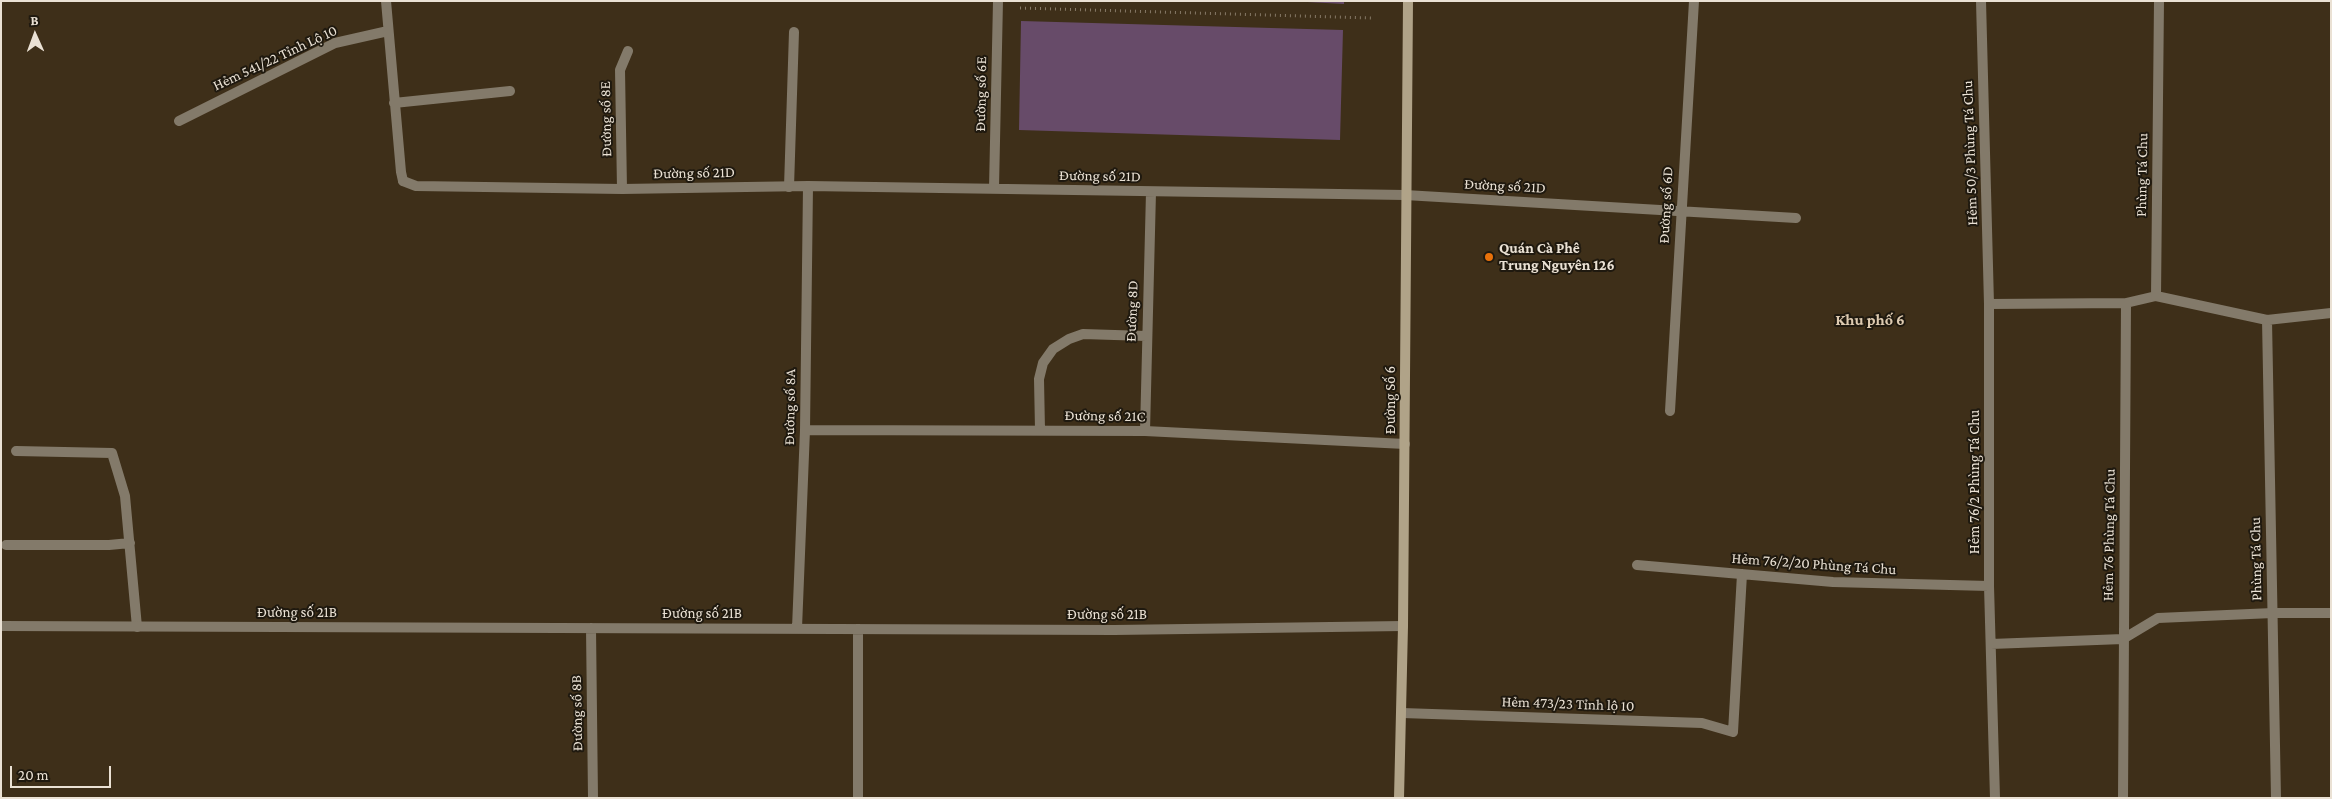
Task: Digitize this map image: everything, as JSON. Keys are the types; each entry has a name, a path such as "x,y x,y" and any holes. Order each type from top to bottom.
{"street":[{"path":"386,1 394,103 510,91"},
{"name":"Đường số 6E","path":"994,188 998,1"},
{"name":"Đường Số 6","path":"1399,798 1404,626 1406,444 1405,196 1408,1"},
{"name":"Đường số 6D","path":"1670,411 1680,210 1694,1"},
{"name":"Hẻm 50/3 Phùng Tá Chu","path":"1981,1 1989,304"},
{"name":"Phùng Tá Chu","path":"2156,296 2159,1"},
{"name":"Hẻm 541/22 Tỉnh Lộ 10","path":"178,121 335,43 388,31"},
{"path":"789,187 794,32"},
{"name":"Đường số 8E","path":"622,189 620,70 628,51"},
{"name":"Đường số 21D","path":"394,103 403,181 416,186 622,189 808,186 1405,196 1796,218"},
{"name":"Đường số 8A","path":"797,628 805,430 808,186"},
{"name":"Đường 8D","path":"1145,431 1151,192"},
{"path":"1989,304 2126,303 2156,296 2267,320 2331,313"},
{"name":"Hẻm 76 Phùng Tá Chu","path":"2123,798 2122,639 2126,303"},
{"name":"Hẻm 76/2 Phùng Tá Chu","path":"1989,304 1989,586 1995,798"},
{"name":"Phùng Tá Chu","path":"2267,320 2276,798"},
{"path":"1040,430 1039,379 1043,362 1053,349 1068,339 1083,334 1146,336"},
{"name":"Đường số 21C","path":"805,430 1145,431 1406,444"},
{"path":"16,451 112,454 125,496 137,627"},
{"path":"6,545 109,545 130,543"},
{"name":"Hẻm 76/2/20 Phùng Tá Chu","path":"1637,565 1833,582 1989,586"},
{"name":"Hẻm 473/23 Tỉnh lộ 10","path":"1402,713 1702,723 1733,732 1742,574"},
{"path":"1991,644 2122,639 2158,618 2273,613 2331,613"},
{"name":"Đường số 21B","path":"1,626 1114,630 1404,626"},
{"name":"Đường số 8B","path":"590,628 593,798"},
{"path":"858,629 858,798"}],"path":[{"path":"1017,8 1371,18"}],"building":[{"path":"1289,1 1344,1 1344,4"},
{"path":"1021,21 1343,30 1340,140 1019,130"}],"place":[{"name":"Quán Cà Phê Trung Nguyên 126","path":"1489,257"}],"district":[{"name":"Khu phố 6","path":"1870,320"}]}
